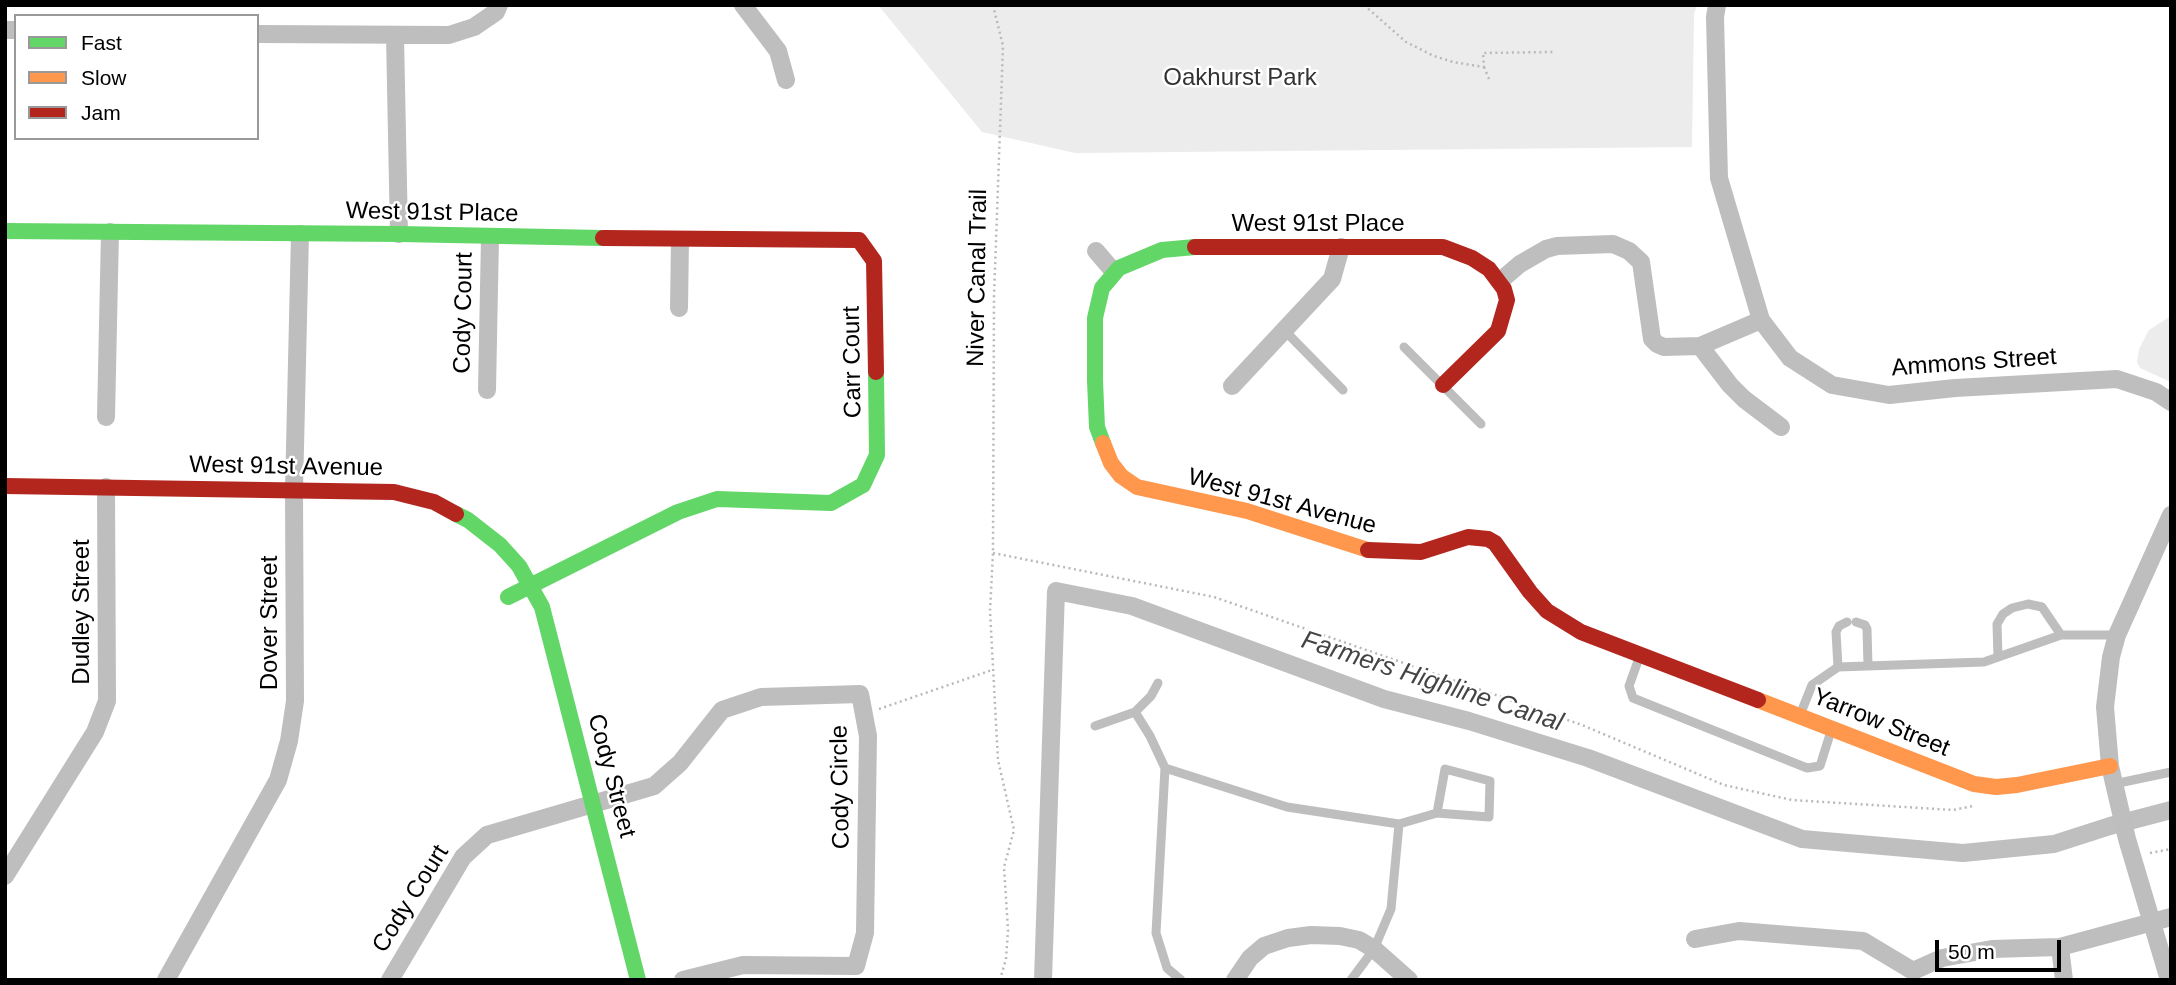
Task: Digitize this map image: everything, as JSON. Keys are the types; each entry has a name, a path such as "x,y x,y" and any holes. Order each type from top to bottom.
{"street":[{"path":"259,34 449,36 474,27 496,12 499,5"},
{"path":"743,5 778,51 786,80"},
{"name":"Ammons Street","path":"1717,5 1715,17 1719,178 1761,320 1790,358 1832,385 1889,395 1969,387 2118,379 2156,392 2171,402"},
{"path":"395,36 399,234"},
{"name":"West 91st Place","path":"5,231 859,240"},
{"path":"106,417 110,232"},
{"name":"Dover Street","path":"166,980 278,780 289,741 295,701 294,490 300,234"},
{"name":"Cody Court","path":"487,390 490,237"},
{"path":"679,308 680,240"},
{"name":"Carr Court","path":"532,586 678,512 717,499 831,503 863,485 877,456 874,261 859,240"},
{"path":"1443,385 1498,331 1507,300 1500,281 1534,255 1557,246 1613,244 1636,256 1641,262 1652,339 1664,347 1700,346 1761,320"},
{"name":"West 91st Place","path":"1122,267 1162,250 1183,247 1443,247 1472,258 1489,269 1500,281"},
{"path":"1232,386 1332,279 1341,247"},
{"path":"1096,251 1122,267"},
{"name":"West 91st Avenue","path":"1122,267 1102,288 1095,318 1097,427 1111,463 1121,476 1137,487 1247,511 1374,552 1421,552 1468,537 1488,539 1495,543 1530,592 1548,611 1581,632 1641,655"},
{"path":"1700,346 1744,400 1781,427"},
{"name":"West 91st Avenue","path":"5,486 394,492 435,502 468,520 499,545 532,586"},
{"name":"Dudley Street","path":"5,876 94,732 107,701 106,487"},
{"path":"2169,980 2127,839 2120,788 2110,766 2105,707 2111,657 2117,635 2171,515"},
{"path":"508,597 532,586"},
{"name":"Cody Street","path":"532,586 542,607 638,980"},
{"name":"Yarrow Street","path":"1641,655 1953,778 1985,786 2017,785 2110,766"},
{"name":"Cody Circle","path":"593,804 654,786 680,764 722,710 761,697 860,694 868,736 865,933 856,966 743,965 683,980"},
{"name":"Cody Court","path":"390,980 463,857 487,835 593,804"},
{"path":"1695,939 1739,930 1863,942 1911,975 1942,958 1992,949 2060,947 2171,917"},
{"path":"1235,980 1250,958 1264,946 1288,938 1340,936 1359,940 1409,980"},
{"path":"2060,947 2064,980"}],"lane":[{"path":"1285,331 1343,390"},
{"path":"1404,347 1481,424"},
{"path":"1998,657 1997,625 2003,614 2012,608 2028,604 2042,607 2061,635"},
{"path":"1838,667 1836,632 1839,626 1851,622 1865,625 1867,629 1868,666"},
{"path":"1799,716 1812,685 1838,667 1984,662 2061,635 2117,635"},
{"path":"1641,655 1629,686 1633,698 1807,768 1820,766 1831,729"},
{"path":"1095,726 1135,712 1151,696 1157,683"},
{"path":"1135,712 1165,768 1156,933 1167,968 1181,980"},
{"path":"1165,768 1287,807 1399,824 1437,813 1489,817 1490,781 1445,769 1437,813"},
{"path":"2120,788 2171,772"},
{"path":"1351,980 1374,950 1391,909 1399,824"}],"path":[{"name":"Niver Canal Trail","path":"993,5 1003,46 994,284 993,553 990,611 998,760 1013,830 1004,867 1008,930 1006,959 1000,980"},
{"path":"1364,5 1406,42 1434,56 1483,67"},
{"path":"1489,79 1483,67 1483,53 1553,52"},
{"path":"993,553 1213,597 1582,725 1724,785 1792,800 1953,810 1975,806"},
{"path":"865,714 992,670"},
{"path":"2146,854 2171,849"}],"green space":[{"name":"Oakhurst Park","path":"878,5 1697,5 1694,14 1692,147 1075,153 982,132"},
{"path":"2171,316 2171,382 2140,368 2137,362 2139,349 2149,330"}],"waterway":[{"name":"Farmers Highline Canal","path":"1043,980 1056,591 1132,606 1384,699 1469,721 1588,758 1802,839 1963,853 2054,844 2171,810"}],"traffic: fast":[{"path":"5,231 603,238"},
{"path":"1103,443 1097,427 1095,381 1095,318 1102,288 1119,268 1162,250 1195,247"},
{"path":"508,597 678,512 717,499 831,503 863,485 877,455 876,372"},
{"path":"456,514 500,545 519,566 542,607 638,980"}],"traffic: slow":[{"path":"1103,443 1111,463 1121,476 1137,487 1247,511 1368,550"},
{"path":"1758,700 1974,784 1996,787 2017,785 2110,766"}],"traffic: jam":[{"path":"603,238 859,240 874,261 876,372"},
{"path":"1195,247 1443,247 1472,258 1489,269 1504,289 1507,300 1498,331 1443,385"},
{"path":"5,486 394,492 434,502 456,514"},
{"path":"1368,550 1421,552 1468,537 1488,539 1495,543 1547,611 1581,632 1758,700"}]}
